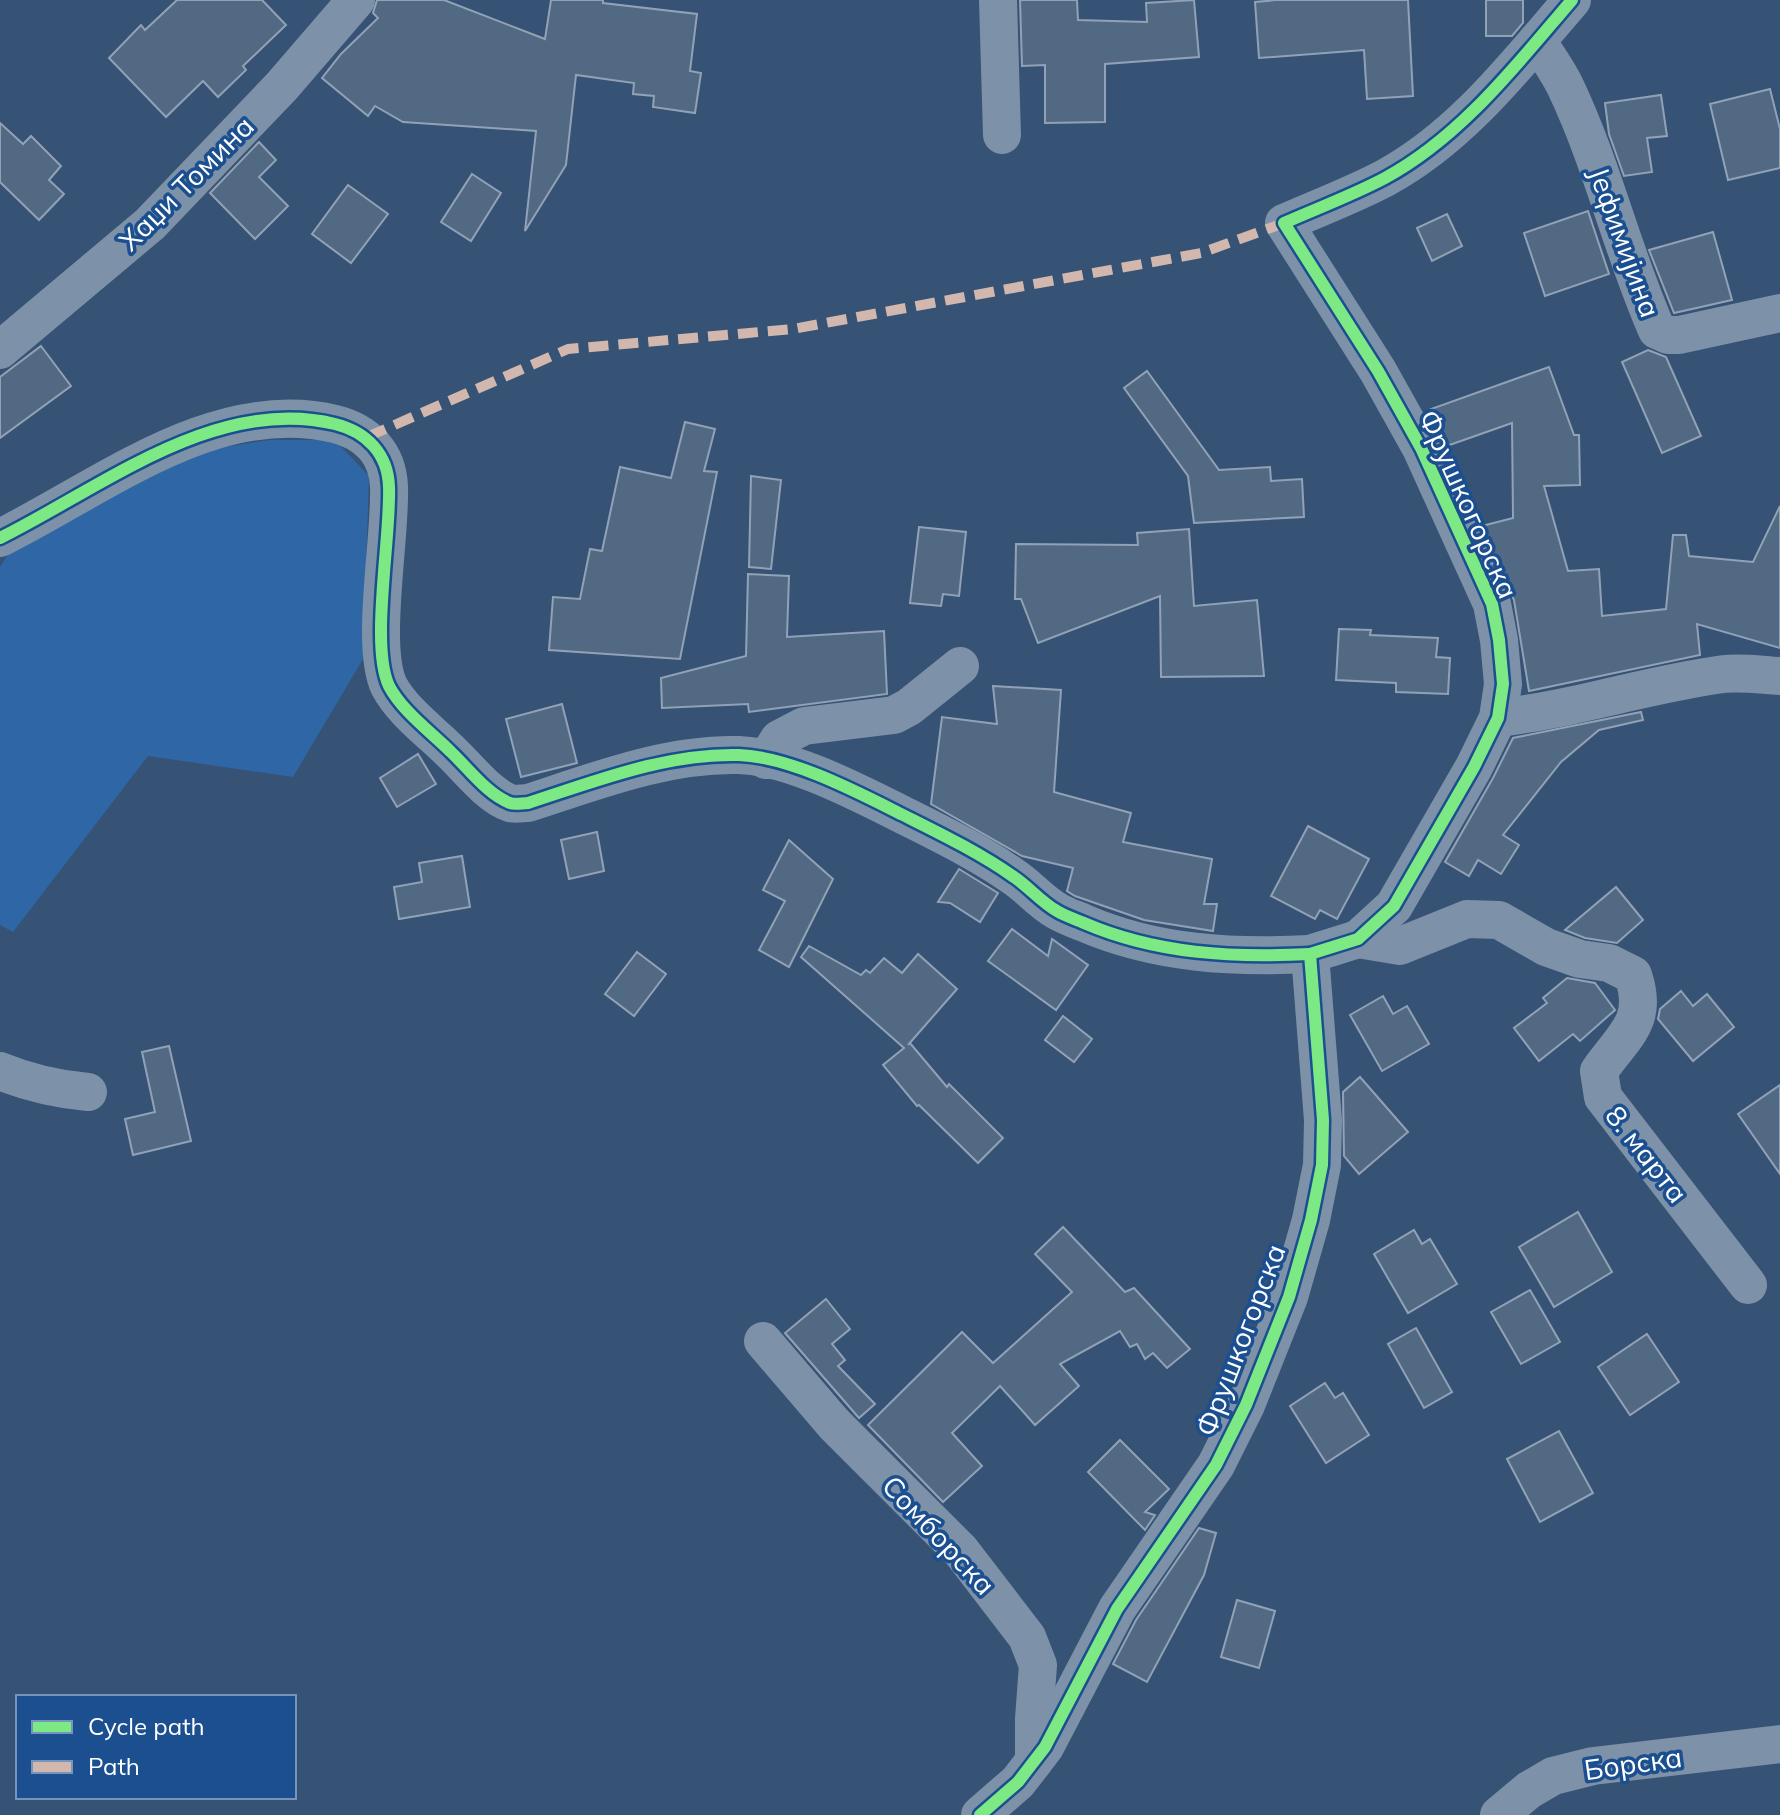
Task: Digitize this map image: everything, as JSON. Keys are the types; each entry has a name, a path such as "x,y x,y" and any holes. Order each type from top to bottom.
{"street":[{"name":"Хаџи Томина","path":"0,350 150,224 282,86 356,0"},
{"path":"998,0 1002,135"},
{"path":"1537,41 1572,0"},
{"name":"Фрушкогорска","path":"980,1815 1018,1782 1045,1747 1117,1609 1216,1465 1246,1405 1289,1297 1311,1220 1322,1165 1323,1120 1310,954 1358,939 1394,906 1474,767 1498,718 1503,684 1492,604 1414,435 1378,371 1284,223 1387,177 1429,149 1477,108 1537,41"},
{"name":"Јефимијина","path":"1537,41 1565,85 1657,330 1668,335 1679,335 1780,313"},
{"path":"0,538 164,449 217,430 263,420 301,419 352,428 367,437 383,459 389,484 381,641 389,685 404,706 499,797 512,804 528,803 620,773 702,756 743,755 791,766 848,788 940,833 1014,877 1057,911 1108,933 1188,952 1262,957 1310,954"},
{"path":"766,760 779,739 804,726 894,715 909,707 960,666"},
{"path":"1498,718 1535,714 1728,674 1780,676"},
{"name":"8. марта","path":"1358,939 1400,946 1467,919 1499,920 1546,947 1580,959 1609,963 1633,975 1641,997 1634,1027 1599,1071 1603,1097 1748,1285"},
{"path":"0,1071 55,1089 88,1092"},
{"name":"Сомборска","path":"763,1341 834,1424 961,1551 1027,1637 1038,1665 1034,1761"},
{"name":"Борска","path":"1499,1815 1529,1790 1553,1776 1593,1766 1780,1744"}],"shaded area":[{"path":"269,440 335,440 369,476 363,659 293,777 148,756 13,932 0,925 0,567 9,553 189,453"}],"building":[{"path":"177,0 262,0 286,25 243,66 246,70 218,97 203,81 166,117 109,58 141,25 145,30"},
{"path":"377,0 444,0 545,39 551,0 603,0 603,3 697,14 690,71 701,73 695,113 653,107 654,96 633,94 634,83 576,75 566,165 525,231 536,131 403,122 375,106 368,116 322,78 341,54 378,18 373,13"},
{"path":"1020,0 1077,0 1078,20 1147,22 1146,3 1194,0 1199,57 1105,64 1105,122 1045,123 1045,65 1022,66"},
{"path":"1408,0 1413,96 1367,99 1364,50 1259,58 1255,2"},
{"path":"1486,0 1523,0 1523,23 1512,36 1486,36"},
{"path":"1770,89 1780,129 1780,168 1728,180 1710,104"},
{"path":"1661,95 1667,136 1647,138 1652,172 1624,176 1609,134 1605,103"},
{"path":"0,123 23,144 31,136 61,166 49,180 64,194 39,220 0,182"},
{"path":"259,142 276,160 259,177 288,206 255,239 210,193"},
{"path":"472,174 501,193 471,241 441,222"},
{"path":"348,185 388,214 351,263 312,234"},
{"path":"1588,211 1609,274 1545,296 1524,233"},
{"path":"1447,214 1462,246 1432,261 1417,228"},
{"path":"1713,232 1732,300 1674,313 1649,250"},
{"path":"41,346 71,386 0,438 0,377"},
{"path":"1648,350 1666,357 1701,436 1662,453 1622,362"},
{"path":"1549,367 1574,435 1579,435 1580,485 1544,486 1568,571 1599,569 1602,616 1666,609 1673,535 1686,535 1689,556 1753,562 1780,506 1780,648 1697,624 1700,655 1529,691 1514,600 1482,526 1513,518 1512,423 1444,447 1431,409"},
{"path":"1147,371 1219,470 1270,467 1271,481 1302,479 1304,517 1194,523 1188,476 1124,388"},
{"path":"685,422 715,429 704,471 717,472 680,659 549,650 553,597 580,599 590,549 602,551 620,467 671,478"},
{"path":"751,476 781,480 771,569 749,567"},
{"path":"919,527 966,532 959,596 943,594 941,606 910,603"},
{"path":"1189,529 1194,606 1257,600 1264,676 1161,677 1160,596 1038,643 1021,599 1015,599 1016,544 1138,545 1137,533"},
{"path":"748,574 789,576 787,637 884,631 887,694 749,712 748,704 662,708 661,678 746,656"},
{"path":"1339,629 1371,630 1370,635 1438,638 1436,657 1450,658 1448,694 1396,692 1396,683 1336,680"},
{"path":"993,686 1061,690 1054,792 1131,813 1123,842 1212,859 1204,904 1217,904 1213,931 1144,920 1075,896 1067,891 1073,868 1022,856 931,804 942,717 997,724"},
{"path":"562,704 577,763 521,777 506,719"},
{"path":"1641,712 1643,720 1599,730 1561,762 1503,835 1519,845 1501,874 1478,860 1469,876 1445,862 1513,738"},
{"path":"418,754 436,784 397,807 380,778"},
{"path":"1308,826 1369,859 1337,919 1320,910 1315,919 1271,896"},
{"path":"597,832 604,871 569,879 561,840"},
{"path":"789,840 833,879 789,967 759,950 785,901 763,890"},
{"path":"462,856 470,907 399,919 394,887 422,882 419,863"},
{"path":"959,869 998,893 980,922 950,903 938,902"},
{"path":"1616,887 1643,920 1617,943 1585,938 1565,930"},
{"path":"1012,929 1048,956 1052,939 1088,965 1056,1010 988,961"},
{"path":"809,946 861,975 866,970 870,973 884,958 902,973 918,954 957,989 908,1045 910,1043 947,1087 949,1084 1003,1138 978,1163 917,1106 883,1065 904,1048 801,957"},
{"path":"637,952 666,974 634,1016 605,994"},
{"path":"1567,978 1595,983 1615,1010 1580,1041 1573,1034 1539,1061 1514,1028 1547,1003 1543,998"},
{"path":"1681,991 1693,1006 1707,994 1734,1027 1693,1061 1658,1019 1660,1009"},
{"path":"1383,996 1393,1014 1407,1006 1429,1044 1382,1071 1350,1015"},
{"path":"1063,1016 1092,1039 1074,1062 1045,1040"},
{"path":"169,1046 191,1141 133,1155 125,1119 155,1112 142,1052"},
{"path":"1360,1077 1408,1132 1359,1174 1344,1156 1343,1092"},
{"path":"1780,1085 1780,1174 1738,1114"},
{"path":"1578,1212 1612,1272 1554,1307 1519,1247"},
{"path":"1063,1227 1125,1292 1134,1288 1190,1349 1167,1368 1153,1353 1145,1359 1137,1344 1130,1347 1120,1331 1060,1364 1079,1386 1035,1425 1000,1386 952,1433 982,1466 943,1502 868,1425 962,1332 993,1363 1072,1292 1035,1254"},
{"path":"1414,1230 1422,1244 1430,1239 1457,1284 1408,1313 1374,1254"},
{"path":"1530,1290 1560,1342 1521,1364 1491,1312"},
{"path":"826,1299 850,1329 832,1344 845,1360 838,1366 875,1404 859,1418 785,1333"},
{"path":"1416,1328 1452,1392 1424,1408 1388,1344"},
{"path":"1647,1334 1679,1382 1630,1415 1598,1367"},
{"path":"1325,1383 1335,1398 1343,1393 1369,1435 1326,1463 1290,1406"},
{"path":"1559,1431 1593,1493 1540,1522 1507,1459"},
{"path":"1120,1440 1169,1489 1145,1512 1155,1515 1145,1530 1088,1472"},
{"path":"1199,1528 1216,1533 1204,1575 1147,1682 1113,1664 1136,1620"},
{"path":"1237,1600 1275,1611 1259,1668 1221,1657"}],"marked path":[{"path":"367,437 568,349 793,329 1201,253 1284,223"}],"cycle path":[{"path":"980,1815 1018,1782 1045,1747 1117,1609 1216,1465 1246,1405 1289,1297 1311,1220 1322,1165 1323,1120 1310,954 1358,939 1394,906 1474,767 1498,718 1503,684 1492,604 1421,448 1378,371 1284,223 1385,178 1439,142 1509,74 1572,0"},
{"path":"0,538 119,472 203,434 247,423 291,419 335,424 357,433 374,446 388,475 381,645 389,686 409,713 486,788 502,799 512,804 528,803 632,770 685,759 739,755 759,757 823,777 885,806 988,860 1060,913 1111,933 1195,952 1310,954"}]}
